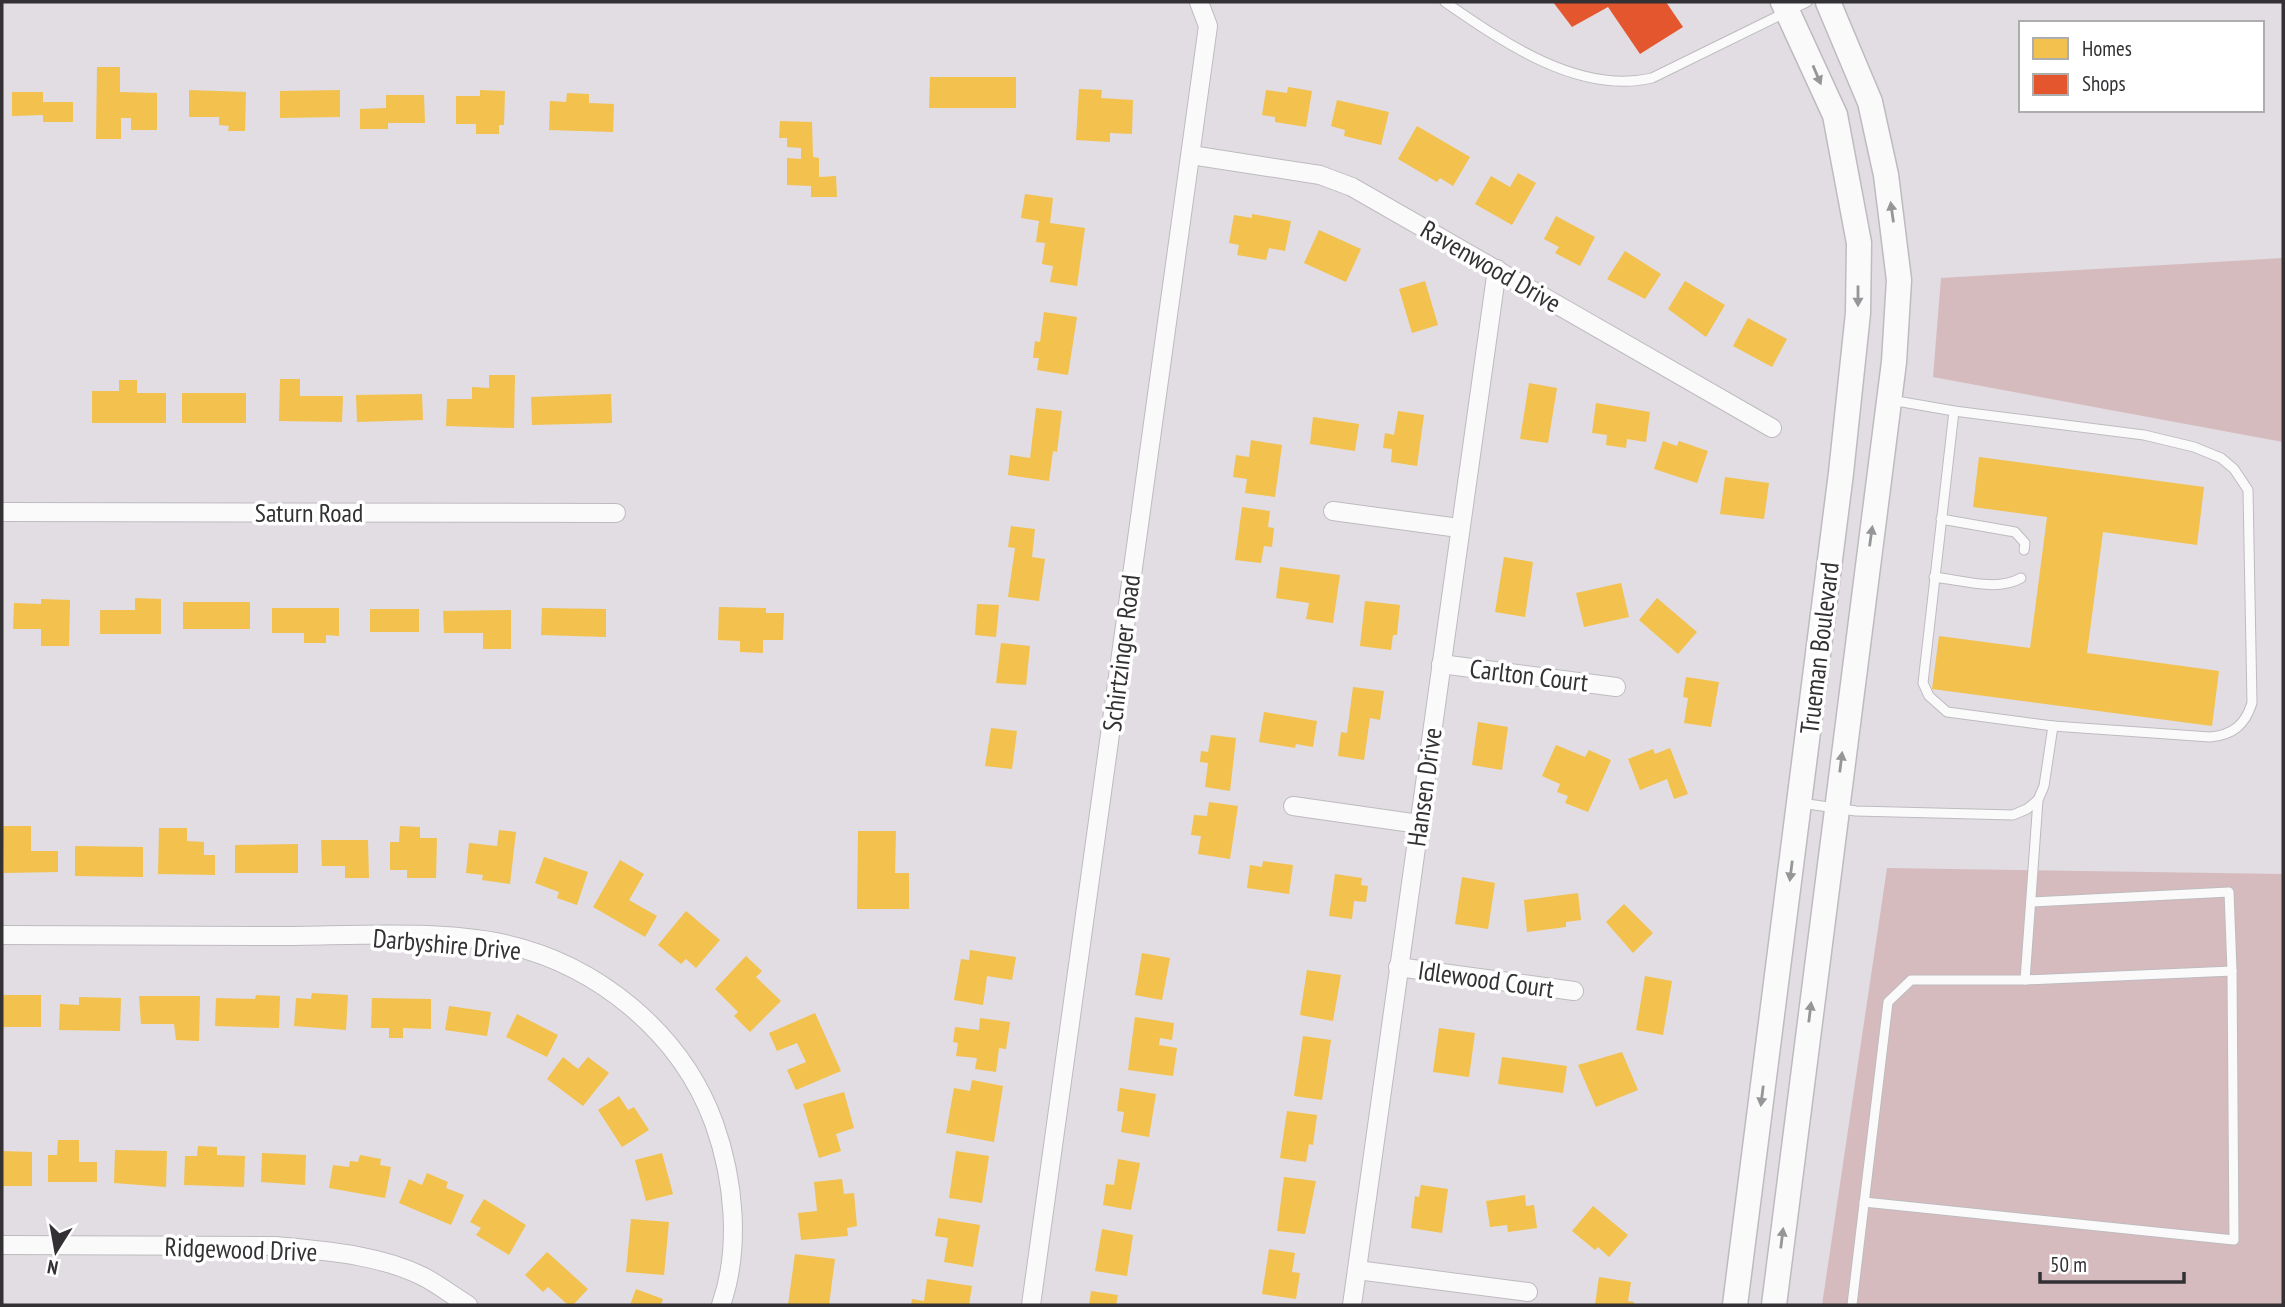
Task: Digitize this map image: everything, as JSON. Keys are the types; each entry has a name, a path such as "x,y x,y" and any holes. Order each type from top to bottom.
{"main road":[{"name":"Trueman Boulevard","path":"1774,1305 1835,808 1889,400 1899,280 1886,175 1870,102 1828,2"},
{"name":"Trueman Boulevard","path":"1735,1305 1800,803 1852,383 1858,313 1859,243 1835,116 1793,5"}],"street":[{"name":"Schirtzinger Road","path":"1031,1305 1208,26 1199,2"},
{"name":"Ravenwood Drive","path":"1191,155 1320,175 1378,200 1772,428"},
{"name":"Hansen Drive","path":"1352,1305 1497,269"},
{"name":"Saturn Road","path":"2,512 616,513"},
{"path":"1333,512 1459,528"},
{"name":"Carlton Court","path":"1441,664 1616,687"},
{"path":"1293,806 1419,824"},
{"name":"Darbyshire Drive","path":"2,935 425,936 503,944 539,953 577,971 640,1013 689,1073 708,1106 722,1145 732,1214 731,1253 721,1305"},
{"name":"Idlewood Court","path":"1398,967 1574,991"},
{"name":"Ridgewood Drive","path":"2,1245 275,1246 319,1250 399,1266 425,1277 468,1305"},
{"path":"1357,1270 1528,1292"}],"lane":[{"path":"1445,2 1485,30 1573,75 1615,82 1652,78 1793,5"},
{"path":"1889,400 2144,435 2194,447 2221,458 2234,469 2248,491 2252,703 2242,725 2224,736 2210,737 2053,726 1961,716 1947,712 1929,696 1923,683 1923,666 1954,411"},
{"path":"1941,519 2015,532 2025,543 2024,550"},
{"path":"1934,577 1999,585 2021,578"},
{"path":"2025,980 2038,800 2044,786 2053,726"},
{"path":"1800,803 1835,808 1996,817 2027,809 2038,800"},
{"path":"1864,1202 2234,1240 2232,971 2228,892 2031,902"},
{"path":"1852,1305 1888,1002 1912,980 2025,980 2232,971"}],"shaded area":[{"path":"2283,258 2283,442 1933,377 1941,278"},
{"path":"1887,868 2283,874 2283,1305 1822,1305"}],"building: Homes":[{"path":"97,67 120,67 120,92 157,93 157,130 131,130 131,118 121,118 121,139 96,139"},
{"path":"930,77 1016,77 1016,108 929,108"},
{"path":"1288,87 1312,91 1306,127 1275,122 1275,117 1262,115 1266,90 1287,93"},
{"path":"1079,89 1102,90 1101,98 1133,100 1132,134 1110,133 1110,142 1076,140"},
{"path":"189,90 246,92 245,131 228,131 229,126 219,125 219,117 189,117"},
{"path":"340,90 340,117 280,118 280,91"},
{"path":"480,90 505,91 504,125 499,125 499,134 476,134 476,124 456,124 456,96 480,96"},
{"path":"12,92 43,92 43,102 73,102 73,122 43,122 43,115 12,116"},
{"path":"567,93 589,94 589,103 614,104 613,132 549,130 550,101 566,102"},
{"path":"386,95 424,95 425,123 388,123 388,129 360,129 360,109 386,108"},
{"path":"1337,100 1389,112 1381,145 1344,136 1345,130 1331,126"},
{"path":"780,121 812,122 813,157 819,158 819,177 836,176 837,197 811,197 811,186 787,185 787,158 801,159 801,148 787,147 787,138 779,138"},
{"path":"1417,126 1470,157 1453,186 1440,178 1437,182 1398,159"},
{"path":"1518,173 1536,183 1512,225 1475,204 1491,176 1510,187"},
{"path":"1025,194 1053,198 1050,223 1085,228 1077,286 1050,282 1053,266 1042,264 1045,243 1036,242 1039,221 1021,218"},
{"path":"1252,214 1291,221 1285,251 1269,248 1266,260 1237,255 1239,245 1229,243 1234,215 1252,218"},
{"path":"1556,216 1595,237 1580,266 1555,253 1559,247 1544,239"},
{"path":"1319,230 1361,249 1346,282 1304,263"},
{"path":"1625,251 1661,274 1645,299 1607,279"},
{"path":"1425,281 1438,325 1412,333 1399,289"},
{"path":"1685,281 1725,305 1706,337 1668,309"},
{"path":"1044,312 1077,317 1068,375 1037,370 1039,358 1033,358 1035,341 1040,342"},
{"path":"1748,318 1787,339 1772,367 1733,346"},
{"path":"489,375 515,375 514,428 446,426 447,399 472,399 472,387 489,388"},
{"path":"280,379 300,379 300,396 343,396 342,422 279,421"},
{"path":"119,380 137,380 137,393 166,393 166,423 92,423 92,391 119,391"},
{"path":"1529,383 1557,388 1548,443 1520,439"},
{"path":"182,393 246,393 246,423 182,423"},
{"path":"422,394 423,420 357,422 356,395"},
{"path":"611,394 612,423 532,425 531,397"},
{"path":"1596,403 1650,412 1646,442 1627,439 1626,448 1606,445 1607,435 1592,433"},
{"path":"1036,408 1062,411 1057,452 1053,451 1049,481 1008,475 1010,455 1030,458"},
{"path":"1398,411 1424,415 1417,466 1391,462 1392,449 1383,448 1385,433 1394,435"},
{"path":"1313,417 1359,424 1355,451 1310,444"},
{"path":"1251,440 1282,445 1275,497 1245,493 1247,479 1233,477 1236,455 1249,457"},
{"path":"1663,441 1677,446 1679,441 1708,451 1697,483 1654,469"},
{"path":"1979,457 2204,487 2197,545 2103,532 2087,653 2219,671 2212,726 1932,689 1939,636 2030,648 2047,517 1973,507"},
{"path":"1725,477 1769,483 1764,519 1720,514"},
{"path":"1242,507 1270,511 1268,527 1274,528 1272,547 1264,546 1261,563 1235,560"},
{"path":"1011,526 1035,529 1032,557 1045,559 1039,601 1008,597 1015,548 1008,547"},
{"path":"1504,557 1533,562 1525,617 1495,612"},
{"path":"1280,567 1340,575 1333,623 1306,619 1309,603 1276,598"},
{"path":"1621,583 1629,617 1584,627 1576,593"},
{"path":"135,598 161,599 161,634 100,634 100,610 135,610"},
{"path":"1657,598 1697,632 1678,654 1639,620"},
{"path":"41,599 70,600 69,646 41,646 41,629 13,629 14,603 41,604"},
{"path":"1365,601 1400,605 1397,635 1393,635 1391,650 1360,646"},
{"path":"183,602 250,602 250,629 183,629"},
{"path":"977,604 999,605 996,637 975,635"},
{"path":"719,607 766,608 766,613 784,613 783,640 763,640 763,653 740,652 740,641 718,640"},
{"path":"272,608 339,608 339,636 326,635 326,643 304,643 304,633 272,633"},
{"path":"542,608 606,609 606,637 541,635"},
{"path":"370,609 419,609 419,632 370,632"},
{"path":"511,610 511,649 483,649 483,633 444,633 443,611"},
{"path":"1001,643 1030,646 1026,685 996,683"},
{"path":"1686,677 1719,682 1711,727 1684,723 1688,698 1683,697"},
{"path":"1353,687 1384,691 1380,720 1370,718 1364,760 1338,756 1341,732 1347,733"},
{"path":"1264,712 1317,721 1313,747 1296,744 1295,748 1259,742"},
{"path":"1478,722 1508,727 1502,770 1472,765"},
{"path":"991,728 1017,731 1012,769 985,766"},
{"path":"1211,735 1236,738 1230,791 1205,787 1208,763 1200,762 1201,751 1208,752"},
{"path":"1556,745 1585,757 1589,750 1611,760 1588,812 1565,803 1568,796 1557,792 1560,784 1542,776"},
{"path":"1670,748 1688,794 1674,799 1667,779 1640,790 1628,759 1653,749 1655,754"},
{"path":"1209,802 1238,806 1230,859 1198,854 1201,836 1191,835 1194,815 1207,816"},
{"path":"3,826 31,826 31,851 58,851 58,872 4,873"},
{"path":"400,826 420,827 420,838 437,838 436,878 407,878 407,870 390,870 390,842 399,842"},
{"path":"159,828 187,828 187,841 204,842 204,855 215,855 215,875 158,874"},
{"path":"499,830 516,832 510,884 482,880 483,875 466,873 469,843 497,846"},
{"path":"858,831 896,831 895,873 909,873 909,909 857,909"},
{"path":"321,840 368,840 369,878 345,878 345,866 322,866"},
{"path":"298,844 298,873 235,873 235,845"},
{"path":"75,846 143,847 143,877 75,876"},
{"path":"544,857 588,872 577,905 557,898 559,892 535,883"},
{"path":"620,860 644,874 629,900 657,916 645,937 593,907"},
{"path":"1263,861 1293,865 1289,894 1247,888 1250,865 1262,867"},
{"path":"1335,874 1362,878 1361,885 1368,886 1366,902 1354,901 1352,919 1329,916"},
{"path":"1462,877 1495,883 1488,929 1455,924"},
{"path":"1578,893 1581,920 1566,922 1566,927 1527,932 1524,900"},
{"path":"1624,904 1653,933 1633,953 1606,922"},
{"path":"686,911 720,940 696,968 686,959 681,964 658,945"},
{"path":"970,950 1016,957 1012,980 987,976 983,1005 954,1000 961,959 969,960"},
{"path":"1142,953 1170,958 1162,1000 1135,995"},
{"path":"746,956 762,971 756,977 781,1001 750,1032 734,1016 738,1012 715,989"},
{"path":"1307,970 1341,975 1333,1021 1300,1015"},
{"path":"1645,976 1672,981 1663,1035 1636,1030"},
{"path":"312,993 348,995 346,1030 294,1026 296,998 311,999"},
{"path":"2,995 41,995 41,1027 2,1027"},
{"path":"256,995 280,996 279,1028 215,1026 216,998 255,999"},
{"path":"139,996 200,996 199,1041 176,1040 174,1024 141,1024"},
{"path":"79,997 121,998 120,1031 59,1030 60,1004 79,1005"},
{"path":"372,998 431,999 431,1029 403,1028 403,1038 389,1038 389,1028 371,1028"},
{"path":"449,1006 491,1012 487,1036 445,1030"},
{"path":"815,1013 841,1071 796,1090 787,1070 806,1062 797,1043 777,1051 769,1033"},
{"path":"517,1014 558,1035 547,1057 506,1037"},
{"path":"1135,1017 1174,1023 1172,1040 1160,1038 1159,1045 1177,1048 1173,1076 1128,1070"},
{"path":"980,1018 1010,1022 1006,1049 999,1048 996,1072 975,1069 977,1058 956,1056 958,1043 953,1042 955,1027 979,1030"},
{"path":"1439,1028 1475,1033 1469,1077 1433,1072"},
{"path":"1303,1036 1331,1040 1322,1100 1294,1096"},
{"path":"1622,1052 1638,1090 1596,1107 1578,1065"},
{"path":"563,1057 578,1069 588,1057 609,1073 583,1106 547,1079"},
{"path":"1502,1057 1567,1066 1563,1093 1498,1084"},
{"path":"972,1080 1003,1086 994,1142 946,1133 954,1088 970,1091"},
{"path":"1120,1088 1156,1094 1149,1137 1121,1132 1124,1112 1117,1111"},
{"path":"844,1092 854,1128 836,1134 841,1151 819,1158 803,1104"},
{"path":"619,1096 628,1110 634,1107 649,1130 622,1147 598,1110"},
{"path":"1287,1111 1317,1115 1313,1145 1309,1144 1306,1162 1280,1158"},
{"path":"58,1140 79,1140 79,1162 97,1162 97,1182 48,1182 48,1155 57,1155"},
{"path":"198,1146 217,1147 217,1155 245,1156 244,1187 184,1185 185,1156 197,1156"},
{"path":"115,1150 167,1151 166,1187 114,1183"},
{"path":"2,1151 32,1152 32,1186 2,1186"},
{"path":"956,1151 989,1156 982,1203 949,1198"},
{"path":"262,1153 306,1155 305,1185 261,1182"},
{"path":"662,1153 673,1194 646,1201 635,1160"},
{"path":"360,1155 381,1159 380,1165 391,1167 385,1198 329,1188 333,1165 349,1167 350,1161 358,1162"},
{"path":"1118,1159 1140,1163 1131,1210 1103,1205 1106,1184 1114,1185"},
{"path":"427,1173 448,1182 446,1188 464,1195 451,1225 399,1203 409,1179 422,1185"},
{"path":"1284,1177 1316,1181 1305,1234 1277,1231"},
{"path":"842,1179 844,1194 854,1193 857,1226 847,1228 848,1236 801,1240 798,1213 817,1211 814,1182"},
{"path":"1421,1185 1448,1189 1442,1233 1411,1228 1415,1196 1419,1197"},
{"path":"1525,1195 1526,1206 1534,1205 1537,1228 1508,1232 1507,1225 1490,1227 1486,1201"},
{"path":"484,1199 526,1225 509,1255 476,1235 481,1228 470,1222"},
{"path":"1593,1206 1628,1235 1609,1257 1598,1247 1595,1250 1572,1231"},
{"path":"938,1218 980,1225 973,1267 944,1262 948,1238 935,1236"},
{"path":"631,1219 669,1222 664,1275 626,1272"},
{"path":"1102,1229 1133,1235 1127,1276 1095,1271"},
{"path":"1269,1249 1295,1253 1292,1272 1300,1273 1296,1299 1262,1294"},
{"path":"547,1252 588,1289 573,1305 568,1305 548,1287 543,1292 525,1275"},
{"path":"795,1254 835,1259 829,1305 788,1305"},
{"path":"1599,1277 1631,1282 1628,1301 1634,1302 1634,1305 1595,1305"},
{"path":"927,1279 972,1286 969,1305 911,1305 912,1299 924,1301"},
{"path":"636,1289 663,1299 661,1305 630,1305"},
{"path":"1091,1291 1118,1295 1116,1305 1089,1305"}],"building: Shops":[{"path":"1553,2 1666,2 1683,27 1640,54 1608,7 1572,27"}]}
